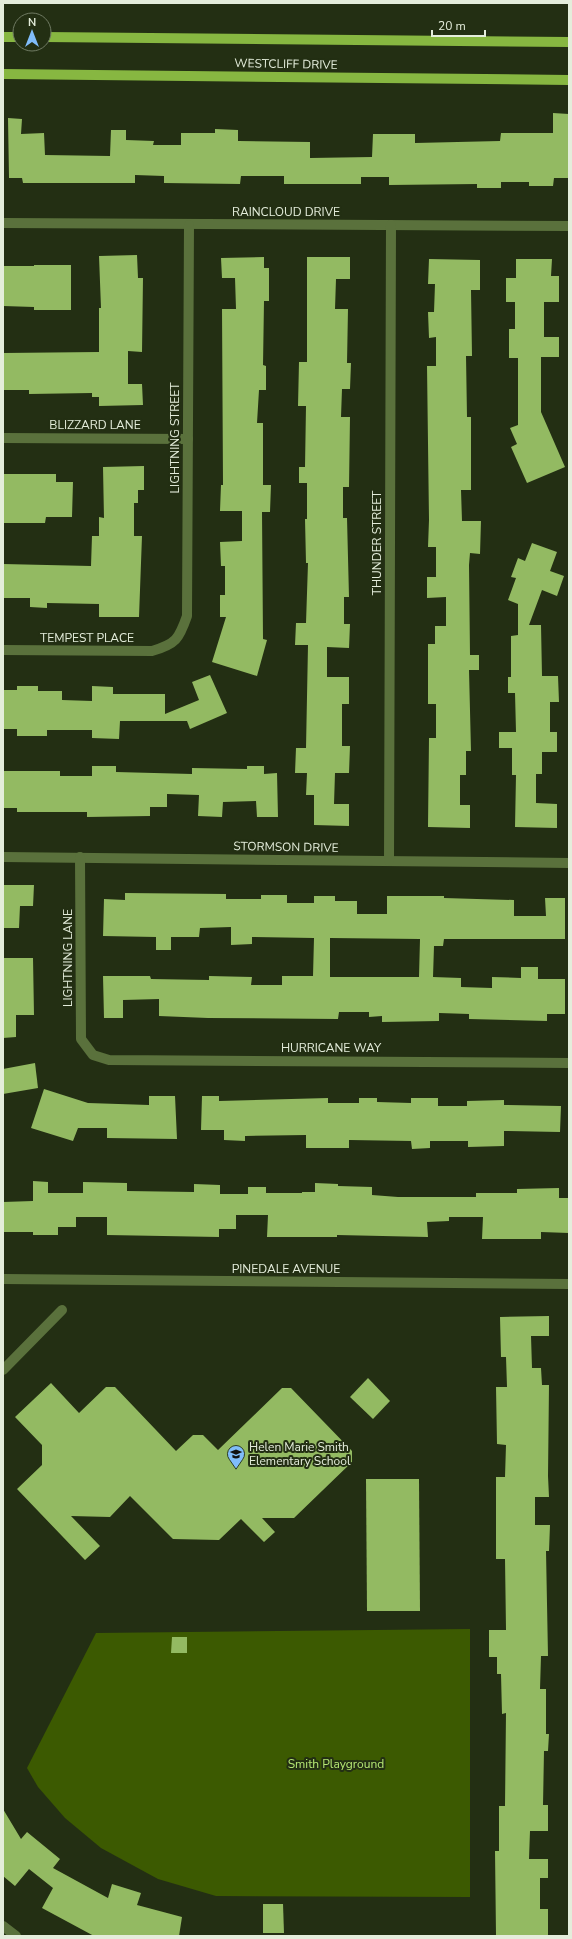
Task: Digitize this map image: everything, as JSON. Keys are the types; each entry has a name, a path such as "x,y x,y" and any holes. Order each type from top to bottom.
{"main road":[{"name":"WESTCLIFF DRIVE","path":"52,37 569,42"},
{"name":"WESTCLIFF DRIVE","path":"3,74 569,80"}],"street":[{"name":"RAINCLOUD DRIVE","path":"3,223 569,226"},
{"name":"LIGHTNING STREET","path":"170,646 181,633 187,616 188,225"},
{"name":"THUNDER STREET","path":"389,861 391,225"},
{"name":"BLIZZARD LANE","path":"3,438 188,439"},
{"name":"TEMPEST PLACE","path":"3,650 152,651 170,646"},
{"name":"STORMSON DRIVE","path":"3,857 569,863"},
{"name":"LIGHTNING LANE","path":"80,857 81,1039 93,1055"},
{"name":"HURRICANE WAY","path":"93,1055 109,1060 569,1063"},
{"name":"PINEDALE AVENUE","path":"3,1279 569,1284"},
{"path":"3,1370 62,1310"},
{"path":"3,1926 16,1936"}],"green space":[{"name":"Smith Playground","path":"470,1629 470,1897 216,1896 158,1879 101,1848 65,1818 38,1787 27,1768 96,1633"}],"building":[{"path":"553,113 569,114 569,178 554,178 553,186 529,186 529,182 501,182 501,188 477,188 477,184 389,185 389,177 361,177 361,184 284,184 284,176 241,176 240,184 164,183 164,176 135,175 135,183 23,183 22,178 9,178 8,118 22,119 21,134 44,133 45,155 110,156 111,130 126,130 126,140 154,141 153,145 181,145 181,133 215,133 215,129 238,130 238,141 310,142 310,158 372,157 373,134 415,134 415,143 500,141 501,133 553,133"},
{"path":"137,255 138,278 143,278 142,352 128,351 128,384 142,384 143,405 99,406 99,397 92,397 92,393 29,394 29,390 3,390 3,353 99,352 99,308 101,308 99,256"},
{"path":"264,257 264,268 269,268 269,301 264,301 263,365 266,366 266,390 259,390 257,423 263,423 263,485 271,485 270,512 262,512 263,639 267,640 257,676 212,662 226,617 220,617 220,595 225,595 225,566 221,566 220,542 242,541 242,511 220,511 221,485 223,485 222,309 236,309 235,278 222,278 221,258"},
{"path":"307,257 350,257 350,279 336,279 335,309 348,309 347,363 351,363 350,389 342,389 341,417 350,417 349,487 343,487 343,518 347,518 349,597 344,597 344,624 350,624 349,648 327,647 327,677 349,677 349,704 342,704 342,746 350,746 349,773 335,773 334,804 349,804 349,826 314,825 314,795 306,795 307,773 295,773 296,748 306,748 308,645 295,645 296,623 306,623 308,563 306,563 305,519 307,519 307,483 299,483 299,467 305,467 306,406 298,406 299,362 307,362"},
{"path":"429,259 480,260 480,290 471,290 472,356 466,356 467,417 471,417 471,490 461,490 462,521 481,521 480,554 470,553 469,565 470,655 479,655 479,670 469,670 471,751 466,751 466,775 460,775 460,805 470,805 470,828 428,827 429,738 436,738 436,704 428,704 428,644 435,644 435,626 446,626 446,597 427,598 427,577 436,577 436,547 428,547 427,366 436,366 436,337 429,338 428,312 434,312 435,284 428,284"},
{"path":"516,259 552,259 551,276 559,276 559,302 544,302 544,337 559,337 559,357 541,357 541,412 565,467 527,483 511,447 517,444 510,428 518,425 518,358 509,358 509,329 515,329 515,302 506,302 506,278 516,278"},
{"path":"71,265 71,310 34,310 34,307 3,306 3,266"},
{"path":"144,466 144,490 138,490 138,503 134,503 134,536 142,536 139,617 99,617 99,604 47,603 47,608 30,607 30,598 3,598 3,564 91,566 92,536 99,536 99,517 104,518 103,467"},
{"path":"3,474 56,474 56,482 73,482 72,517 46,517 45,523 3,523"},
{"path":"532,543 557,552 550,571 564,576 557,596 542,590 529,625 541,625 542,676 558,676 559,702 550,702 550,732 557,732 557,752 542,752 542,774 536,774 536,803 557,804 557,828 515,827 516,775 512,775 512,748 499,748 499,732 516,732 515,693 508,693 508,677 511,677 511,636 518,635 518,604 508,600 516,578 511,577 518,558 525,561"},
{"path":"210,675 227,713 190,729 187,721 120,721 119,739 92,738 92,730 47,730 47,736 17,736 17,729 3,729 3,690 17,690 17,686 38,686 38,691 62,691 62,700 92,701 92,686 113,687 113,694 165,694 165,714 199,700 192,682"},
{"path":"92,766 116,766 116,772 192,774 192,768 247,769 247,766 264,766 264,774 277,773 278,817 257,817 256,801 223,802 222,817 198,816 199,795 167,794 167,807 150,807 150,816 87,817 87,812 17,812 17,808 3,808 3,771 60,771 60,776 92,776"},
{"path":"3,885 34,885 33,906 20,906 19,928 3,928"},
{"path":"125,893 226,894 226,899 261,899 261,895 287,895 287,903 314,903 314,896 335,896 335,901 357,901 357,914 387,914 387,896 444,896 444,898 514,900 514,916 546,916 545,898 565,898 565,939 444,939 443,946 434,946 433,977 461,978 461,987 492,988 492,977 521,978 521,967 538,967 538,979 565,979 565,1014 547,1014 547,1021 469,1019 469,1014 439,1013 439,1021 382,1022 382,1016 369,1017 369,1012 339,1012 338,1019 208,1018 159,1016 159,999 123,1000 123,1018 104,1018 103,976 150,976 151,979 209,980 209,976 252,977 251,985 282,985 282,976 313,976 314,938 252,937 252,944 231,945 231,927 200,928 199,937 171,937 171,950 156,950 156,937 103,936 104,899 125,900","holes":["330,938 420,939 419,977 330,977"]},
{"path":"3,958 33,958 34,1015 16,1015 16,1037 3,1038"},
{"path":"35,1063 38,1088 3,1094 3,1069"},
{"path":"44,1089 88,1103 149,1105 149,1096 175,1096 177,1139 107,1138 107,1128 78,1128 73,1141 31,1128"},
{"path":"202,1096 219,1096 219,1101 328,1098 328,1103 359,1103 359,1098 377,1098 377,1102 411,1103 411,1098 438,1098 438,1106 467,1106 467,1101 504,1100 504,1105 561,1106 560,1132 504,1131 504,1146 468,1147 468,1141 430,1141 430,1148 412,1149 411,1141 349,1140 349,1148 306,1148 306,1135 245,1136 245,1141 224,1140 224,1130 201,1130"},
{"path":"33,1181 48,1182 48,1193 83,1193 83,1182 127,1183 127,1191 194,1192 194,1184 220,1185 220,1194 248,1194 248,1187 266,1187 266,1193 315,1192 315,1183 338,1184 338,1186 372,1187 372,1195 398,1197 476,1197 476,1193 517,1193 517,1189 559,1188 559,1198 569,1198 569,1233 541,1232 541,1239 482,1239 483,1217 449,1217 449,1221 427,1222 428,1237 337,1235 337,1237 267,1237 268,1215 236,1215 236,1229 219,1229 219,1237 107,1235 107,1217 76,1217 76,1227 58,1227 58,1235 33,1235 33,1232 3,1232 3,1202 33,1201"},
{"path":"549,1316 549,1336 531,1336 532,1368 541,1368 542,1385 549,1385 549,1497 535,1497 535,1525 550,1525 549,1551 546,1551 548,1656 541,1656 540,1689 546,1689 546,1734 549,1734 548,1751 544,1751 543,1805 548,1805 548,1831 530,1831 529,1859 548,1859 548,1878 540,1878 540,1909 548,1909 548,1935 496,1936 495,1851 499,1851 499,1806 505,1806 506,1713 502,1714 501,1674 497,1674 497,1657 489,1657 489,1630 506,1630 505,1559 496,1559 496,1477 505,1477 506,1445 497,1444 496,1387 507,1387 506,1357 501,1357 500,1317"},
{"path":"368,1378 390,1401 373,1419 350,1397"},
{"path":"51,1383 79,1413 106,1387 115,1387 176,1451 193,1435 203,1435 218,1450 282,1388 291,1388 352,1451 352,1462 294,1518 262,1518 275,1532 264,1542 241,1519 219,1540 173,1539 130,1496 110,1517 71,1516 100,1546 85,1560 17,1489 42,1465 42,1445 15,1417"},
{"path":"366,1479 419,1479 420,1611 367,1611"},
{"path":"172,1637 187,1637 187,1653 171,1653"},
{"path":"3,1809 21,1839 27,1832 60,1859 53,1868 108,1898 112,1884 141,1893 137,1905 182,1917 179,1936 94,1936 42,1908 53,1888 29,1869 15,1886 3,1876"},
{"path":"263,1904 283,1904 284,1933 263,1933"}],"place":[{"name":"Helen Marie Smith Elementary School","path":"236,1469"}]}
